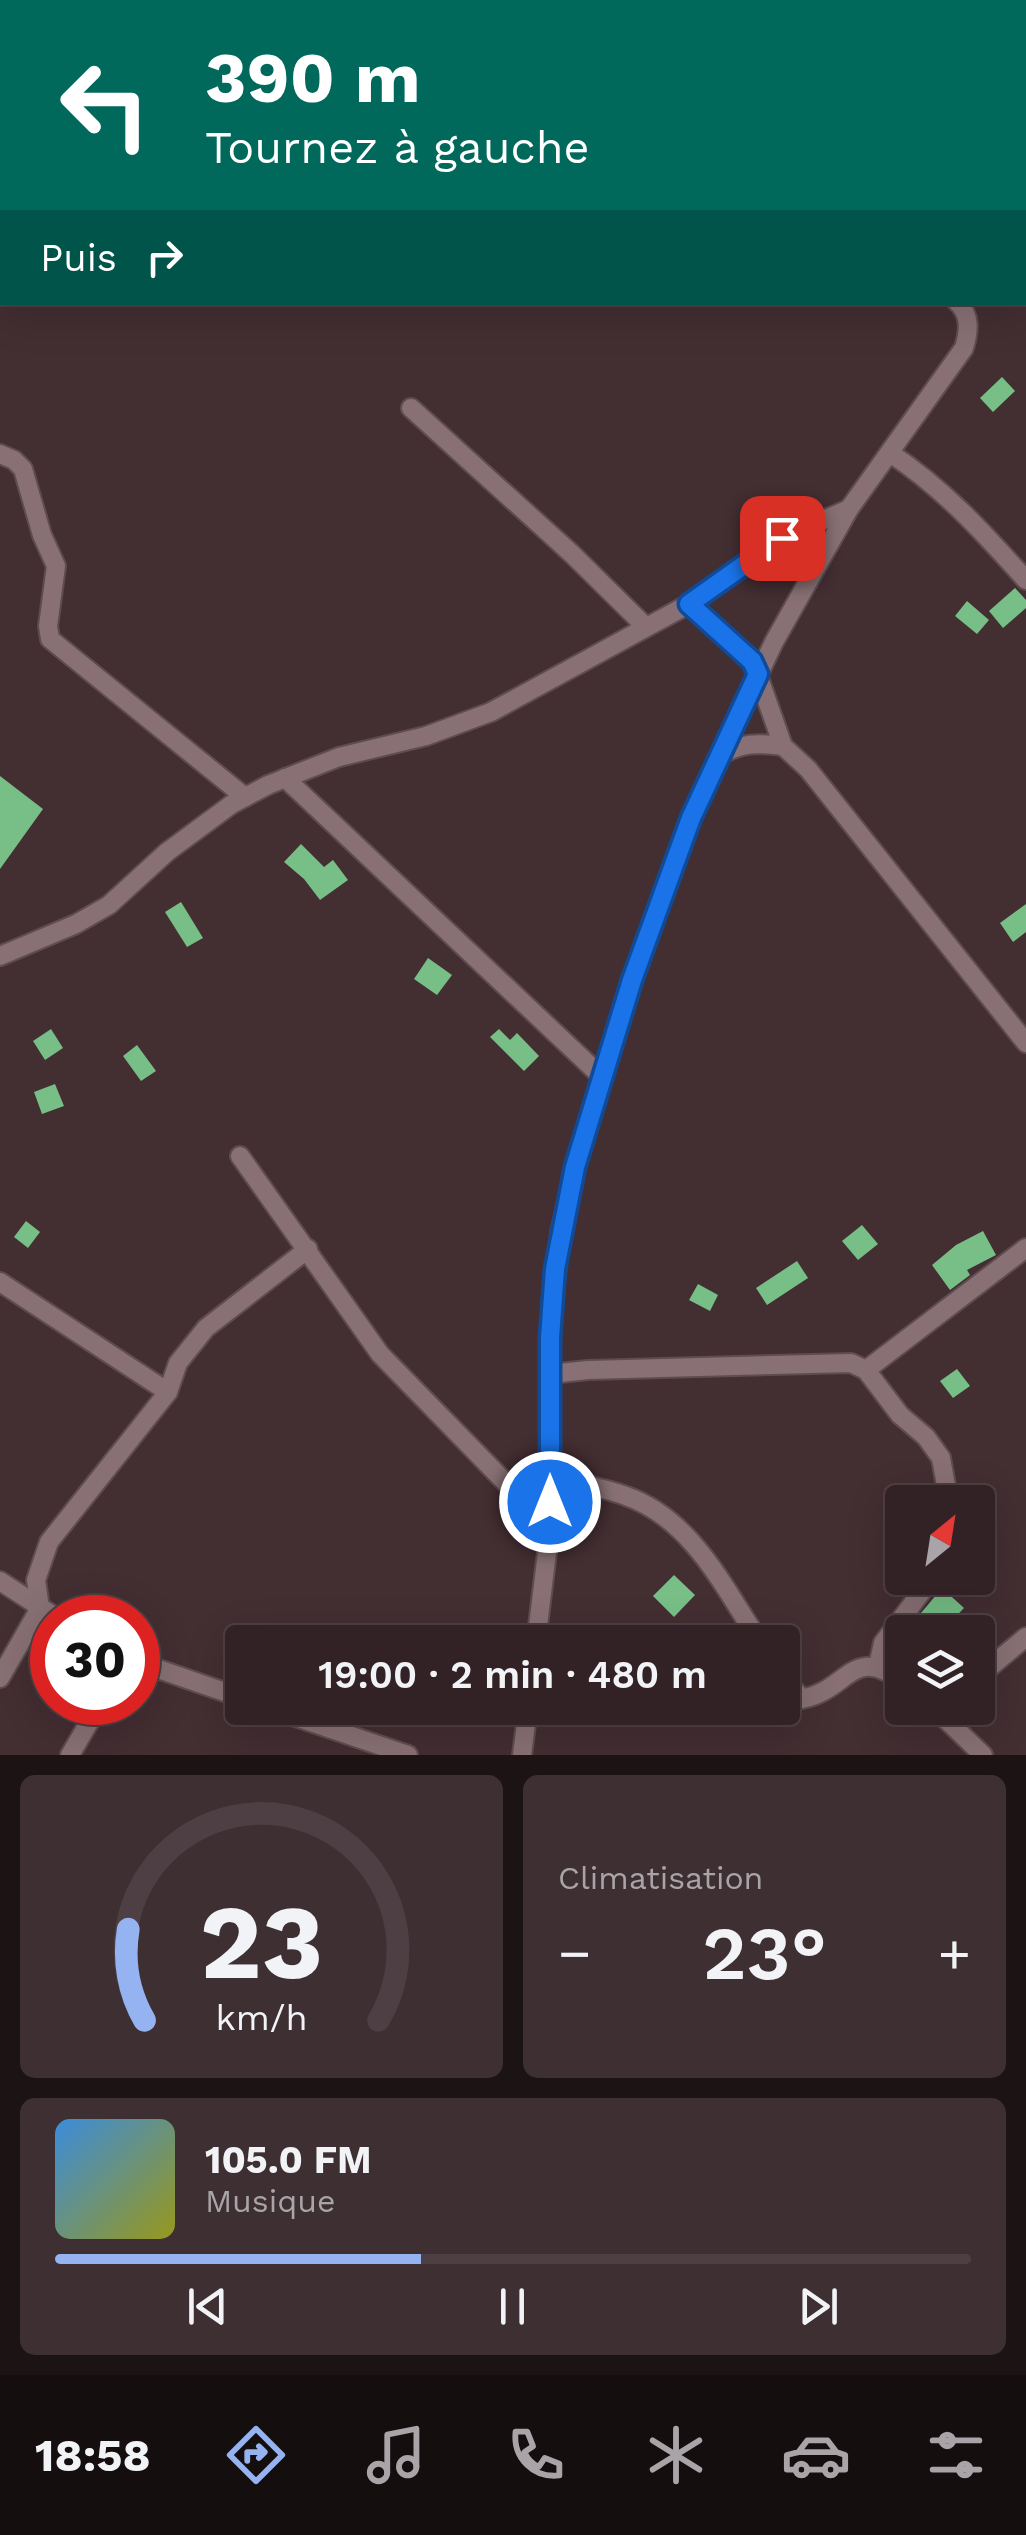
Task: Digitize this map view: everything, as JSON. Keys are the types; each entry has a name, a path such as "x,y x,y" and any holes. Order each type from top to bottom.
{"street":[{"path":"538,1625 550,1528 550,1374 560,1233 575,1167 645,944 691,818 758,674 849,509 964,348 968,319 959,305"},
{"path":"411,408 645,626"},
{"path":"890,453 921,474 966,514 1026,580"},
{"path":"0,454 23,469 56,566 48,626 50,639 245,797"},
{"path":"0,956 76,924 109,905 167,852 245,797 339,757 426,736 490,712 689,604 782,538 849,509"},
{"path":"689,604 752,661 784,746 808,768 1026,1043"},
{"path":"719,756 752,742 784,746"},
{"path":"285,778 603,1078"},
{"path":"240,1156 380,1354 550,1528"},
{"path":"866,1370 1026,1248"},
{"path":"41,1595 36,1580 49,1542 168,1392 178,1363 206,1328 308,1249"},
{"path":"0,1282 168,1392"},
{"path":"550,1374 852,1363 866,1370 900,1415 926,1437 941,1458 946,1485"},
{"path":"550,1478 628,1496 664,1516 693,1541 749,1625"},
{"path":"0,1581 30,1601"},
{"path":"878,1666 883,1643 919,1595"},
{"path":"0,1678 30,1637"},
{"path":"995,1663 1026,1637"},
{"path":"800,1697 816,1696 865,1665 885,1671"},
{"path":"160,1670 225,1692"},
{"path":"70,1755 88,1725"},
{"path":"319,1725 408,1755"},
{"path":"522,1755 526,1725"},
{"path":"954,1725 982,1755"}],"building":[{"path":"1002,377 1015,391 993,412 980,398"},
{"path":"1015,588 1026,600 1026,608 1003,628 989,611"},
{"path":"967,601 989,620 977,634 955,616"},
{"path":"0,776 43,809 0,869"},
{"path":"301,844 324,867 333,860 348,880 320,900 284,862"},
{"path":"181,902 203,938 187,947 165,912"},
{"path":"1026,904 1026,932 1013,942 1000,923"},
{"path":"428,958 452,975 437,995 414,979"},
{"path":"51,1029 63,1048 45,1060 33,1041"},
{"path":"499,1029 510,1040 517,1033 539,1056 524,1071 490,1037"},
{"path":"137,1045 156,1071 141,1081 123,1056"},
{"path":"55,1084 64,1106 42,1114 34,1092"},
{"path":"26,1221 40,1232 28,1248 14,1237"},
{"path":"862,1225 878,1244 858,1260 842,1241"},
{"path":"983,1231 996,1255 967,1270 970,1275 950,1290 932,1265 956,1245"},
{"path":"797,1261 808,1278 767,1305 756,1288"},
{"path":"698,1284 718,1295 710,1311 689,1300"},
{"path":"957,1369 970,1386 953,1398 940,1381"},
{"path":"674,1575 695,1595 674,1617 653,1596"},
{"path":"936,1595 950,1595 964,1608 957,1615 921,1613"}],"route":[{"path":"550,1502 550,1338 555,1269 575,1167 632,980 691,818 758,674 752,661 689,604 782,538"}]}
